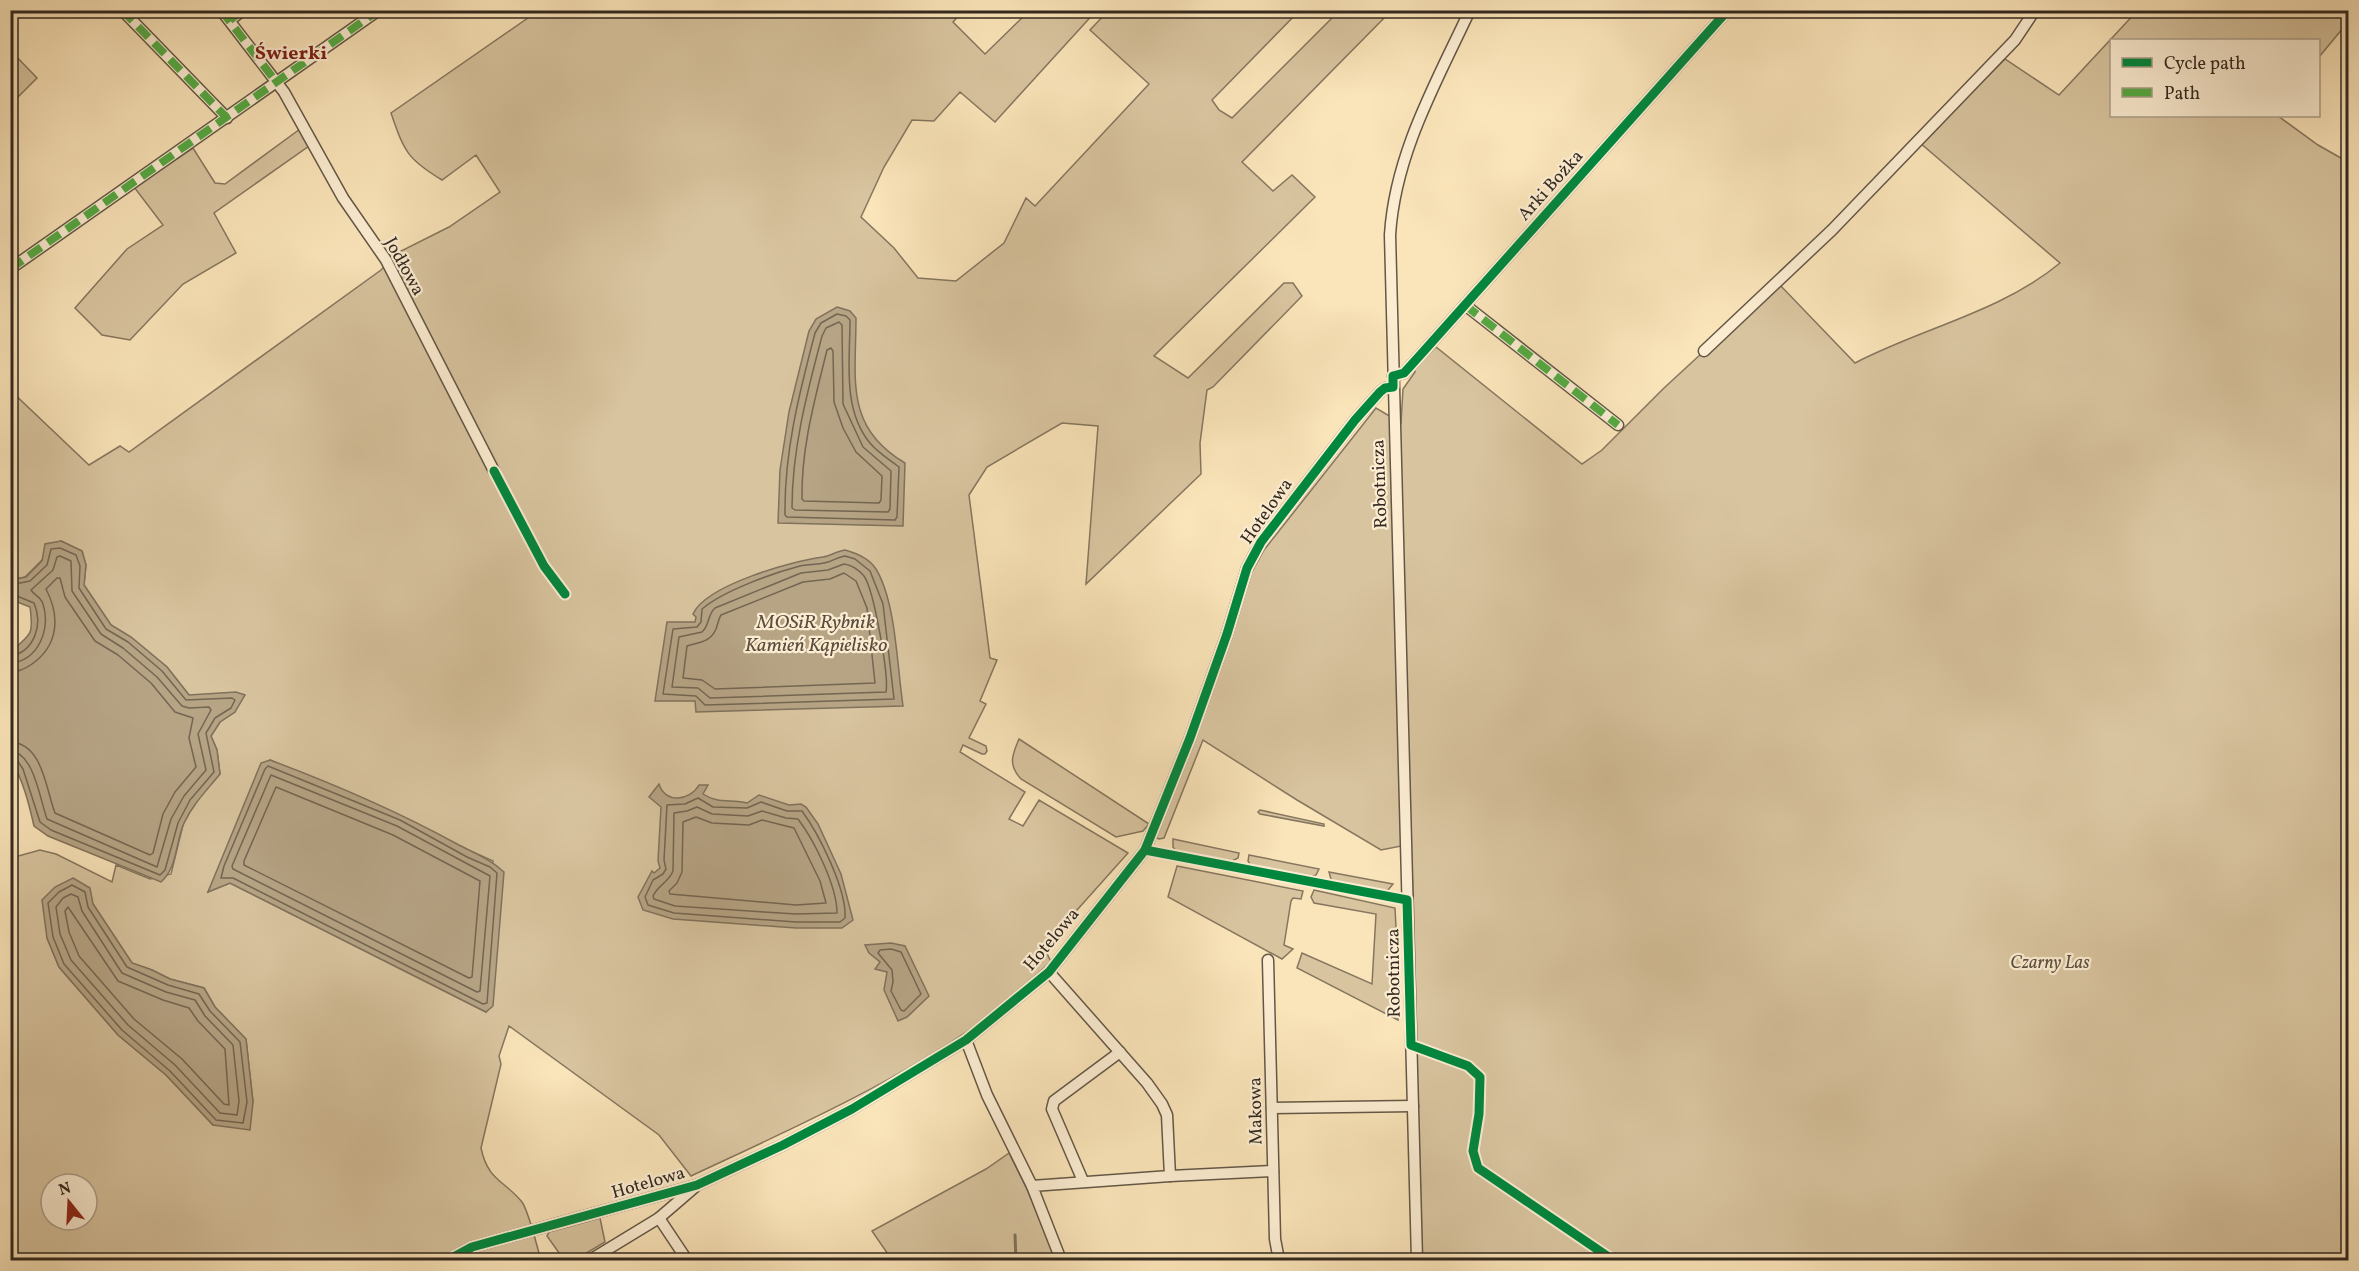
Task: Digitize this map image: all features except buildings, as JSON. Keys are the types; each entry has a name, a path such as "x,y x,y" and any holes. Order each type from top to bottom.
{"street":[{"path":"122,10 227,118"},
{"name":"Jodłowa","path":"221,10 284,92 343,198 386,260 494,471"},
{"path":"230,20 243,10"},
{"path":"10,269 379,10"},
{"name":"Robotnicza","path":"1417,1260 1390,251 1396,187 1415,129 1470,10"},
{"name":"Arki Bożka","path":"1393,381 1407,369 1465,305 1728,10"},
{"path":"1704,351 1832,230 2015,40 2035,10"},
{"path":"2343,10 2349,15"},
{"path":"1465,305 1618,425"},
{"name":"Hotelowa","path":"448,1260 472,1247 697,1185 783,1145 852,1110 966,1040 1049,972 1145,850 1190,738 1227,634 1247,568 1261,542 1355,420 1393,381"},
{"name":"Makowa","path":"1268,960 1275,1239 1279,1260"},
{"path":"1049,972 1156,1095 1167,1114 1170,1176"},
{"path":"966,1040 987,1095 1032,1186 1061,1260"},
{"path":"1083,1181 1052,1109 1054,1101 1120,1052"},
{"path":"1272,1108 1413,1106"},
{"path":"1032,1186 1083,1181 1273,1171"},
{"name":"Hotelowa","path":"590,1260 659,1218 697,1185"},
{"name":"Hotelowa","path":"659,1218 687,1260"}],"green space":[{"path":"538,11 963,11 953,22 985,54 1029,11 1096,11 995,122 960,92 934,121 912,120 884,167 861,217 894,248 918,278 956,281 1004,243 1026,198 1035,206 1149,84 1090,30 1108,11 1299,11 1212,100 1219,110 1232,118 1339,11 1391,11 1242,162 1273,191 1292,175 1315,197 1154,356 1188,378 1284,283 1293,283 1302,296 1213,387 1207,390 1200,443 1201,474 1086,584 1098,426 1062,423 987,467 969,495 990,658 997,660 980,701 986,704 969,738 986,746 987,751 982,754 963,745 960,752 1025,792 1009,819 1023,826 1039,800 1128,853 1044,947 1051,962 988,1017 909,1067 838,1106 691,1176 659,1135 509,1026 499,1056 501,1064 481,1148 492,1174 525,1207 541,1260 11,1260 11,858 40,850 56,854 112,882 116,865 150,879 171,874 183,825 194,804 220,774 217,750 211,736 220,722 235,712 189,695 167,667 131,637 111,625 84,585 86,565 82,551 61,541 25,577 11,580 10,390 89,465 120,446 129,452 381,270 399,252 449,227 500,192 476,155 442,180 414,160 400,137 391,113","holes":["270,760 493,861 486,1012 230,883 208,892","93,904 132,963 170,979 204,988 215,1007 246,1039 253,1102 213,1125 166,1075 118,1035 59,967 47,938"]},
{"name":"Czarny Las","path":"2137,11 2335,11 2348,22 2320,56 2320,39 2111,39"},
{"name":"Czarny Las","path":"2110,40 2110,117 2279,117 2318,145 2348,162 2348,1260 1421,1260 1412,866 1401,846 1381,850 1203,740 1164,838 1155,837 1192,748 1249,577 1264,550 1376,408 1401,423 1403,389 1415,372 1414,367 1436,347 1582,464 1602,450 1664,388 1778,283 1855,363 1987,307 2037,280 2060,263 1919,142 2005,59 2059,95"},
{"path":"11,51 37,78 11,104"},
{"path":"300,129 309,146 214,213 236,253 183,284 130,340 102,335 75,308 127,249 163,225 134,187 193,148 215,183 225,184"},
{"path":"1019,739 1149,824 1143,831 1116,837 1021,779 1014,769 1012,760"},
{"path":"1260,810 1324,824 1324,826 1260,814 1258,812"},
{"path":"1173,839 1239,853 1238,858 1232,861 1176,851 1173,847"},
{"path":"1249,855 1319,869 1316,875 1310,877 1251,866 1248,861"},
{"path":"1177,866 1303,891 1301,899 1293,898 1291,901 1284,945 1293,949 1282,959 1168,897"},
{"path":"1329,872 1393,884 1388,890 1378,890 1335,882 1331,879"},
{"path":"1314,890 1395,908 1400,1007 1398,1020 1297,968 1302,953 1372,984 1376,914 1314,903 1311,897"},
{"path":"1009,1153 1027,1189 1056,1260 892,1260 872,1231 986,1169"},
{"path":"600,1218 605,1242 575,1260 564,1260 547,1236 549,1232"}],"water":[{"path":"837,307 850,311 856,318 855,381 863,417 872,434 885,449 905,463 903,526 778,523 780,470 789,412 809,331 816,319"},
{"path":"61,541 82,551 86,565 84,585 111,625 131,637 167,667 189,695 236,692 245,695 235,712 220,722 211,736 217,750 220,774 200,797 184,823 176,854 161,882 48,836 34,826 28,801 11,760 11,652 29,634 31,624 30,607 15,601 11,603 11,580 26,577 42,561 45,544"},
{"name":"MOSiR Rybnik Kamień Kąpielisko","path":"845,550 858,554 870,562 883,583 892,616 903,706 696,712 695,701 655,701 667,622 695,622 696,617 693,614 701,603 714,593 751,576"},
{"path":"270,760 388,809 482,856 504,872 493,1006 486,1012 230,883 208,892 261,763"},
{"path":"659,784 667,795 678,798 690,794 699,785 708,785 703,794 714,799 747,803 759,795 789,805 801,804 806,807 818,824 841,874 853,920 842,928 796,928 673,919 643,910 638,897 652,871 654,873 660,868 658,861 661,807 649,797"},
{"path":"73,878 90,888 93,904 132,963 170,979 204,988 215,1007 246,1039 253,1102 250,1130 213,1125 166,1075 118,1035 59,967 47,938 42,900 55,887"},
{"path":"891,943 905,946 929,996 907,1017 898,1021 884,990 887,972 875,969 880,962 869,953 865,945"}],"waterway":[{"path":"1015,1235 1016,1260"}],"marked path":[{"path":"122,10 227,118"},
{"path":"221,10 277,83"},
{"path":"230,20 243,10"},
{"path":"10,269 379,10"},
{"path":"1465,305 1618,425"}],"cycle path":[{"path":"448,1260 472,1247 697,1185 783,1145 852,1109 966,1040 1049,972 1145,850 1190,738 1227,634 1247,568 1261,542 1355,420 1380,392 1385,388 1393,387 1393,376 1404,373 1728,10"},
{"path":"494,471 544,566 565,594"},
{"path":"1145,850 1407,900 1411,1045 1468,1066 1480,1077 1479,1114 1473,1151 1478,1168 1613,1260"}],"district":[{"name":"Świerki","path":"291,52"}]}
